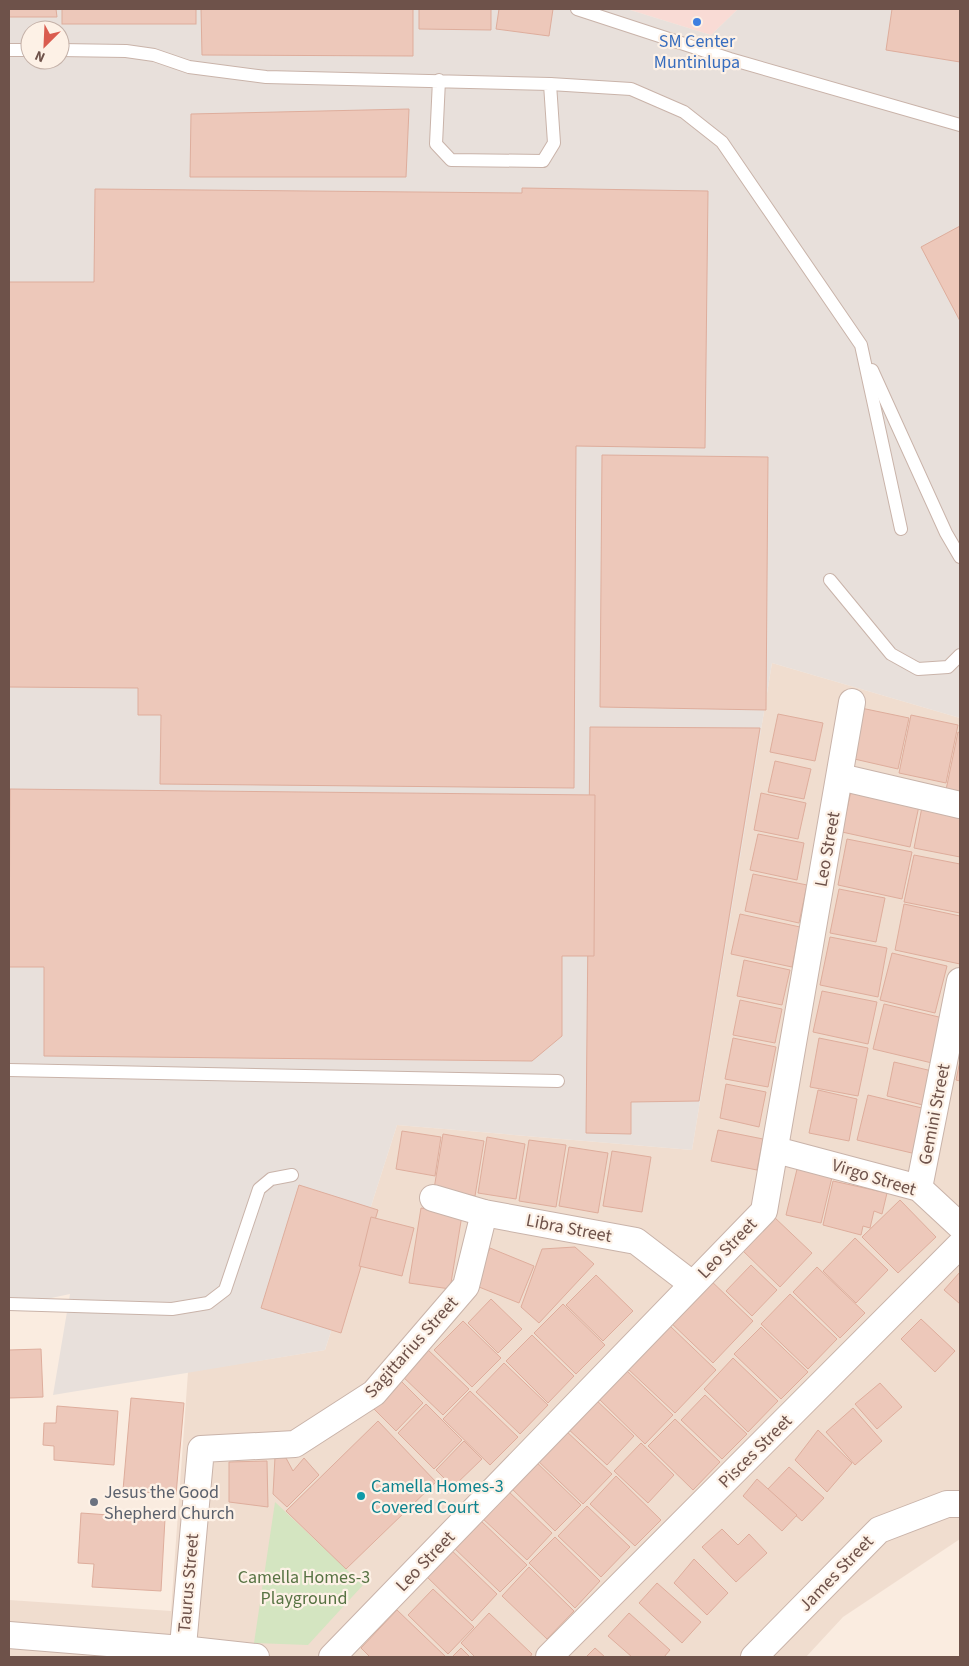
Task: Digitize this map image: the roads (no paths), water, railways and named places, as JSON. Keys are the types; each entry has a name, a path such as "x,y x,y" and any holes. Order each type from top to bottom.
{"street":[{"name":"Leo Street","path":"332,1657 764,1211 852,702"},
{"path":"840,777 960,805"},
{"name":"Gemini Street","path":"919,1188 960,981"},
{"name":"Virgo Street","path":"776,1150 919,1188 960,1226"},
{"name":"Libra Street","path":"433,1198 484,1213 636,1241 692,1284"},
{"name":"Sagittarius Street","path":"201,1449 295,1444 374,1394 466,1286 484,1213"},
{"name":"Pisces Street","path":"549,1657 960,1245"},
{"name":"Taurus Street","path":"182,1653 201,1449"},
{"name":"James Street","path":"754,1657 879,1530 947,1504 960,1504"},
{"path":"9,1635 182,1653 256,1657"}],"lane":[{"path":"577,9 730,59 960,125"},
{"path":"70,50 126,51 154,55 189,67 266,77 439,80 550,84 631,90 684,112 722,142 861,345 946,533 960,557"},
{"path":"439,80 436,144 452,160 542,161 554,143 550,84"},
{"path":"861,345 901,529"},
{"path":"830,580 891,654 918,669 948,668 960,655"},
{"path":"9,1070 558,1081"},
{"path":"9,1304 172,1309 208,1303 225,1290 260,1189 271,1179 292,1176"}],"place":[{"name":"SM Center Muntinlupa","path":"697,22"},
{"name":"Camella Homes-3 Covered Court","path":"361,1496"},
{"name":"Jesus the Good Shepherd Church","path":"94,1502"}],"park label":[{"name":"Camella Homes-3 Playground","path":"304,1587"}]}
